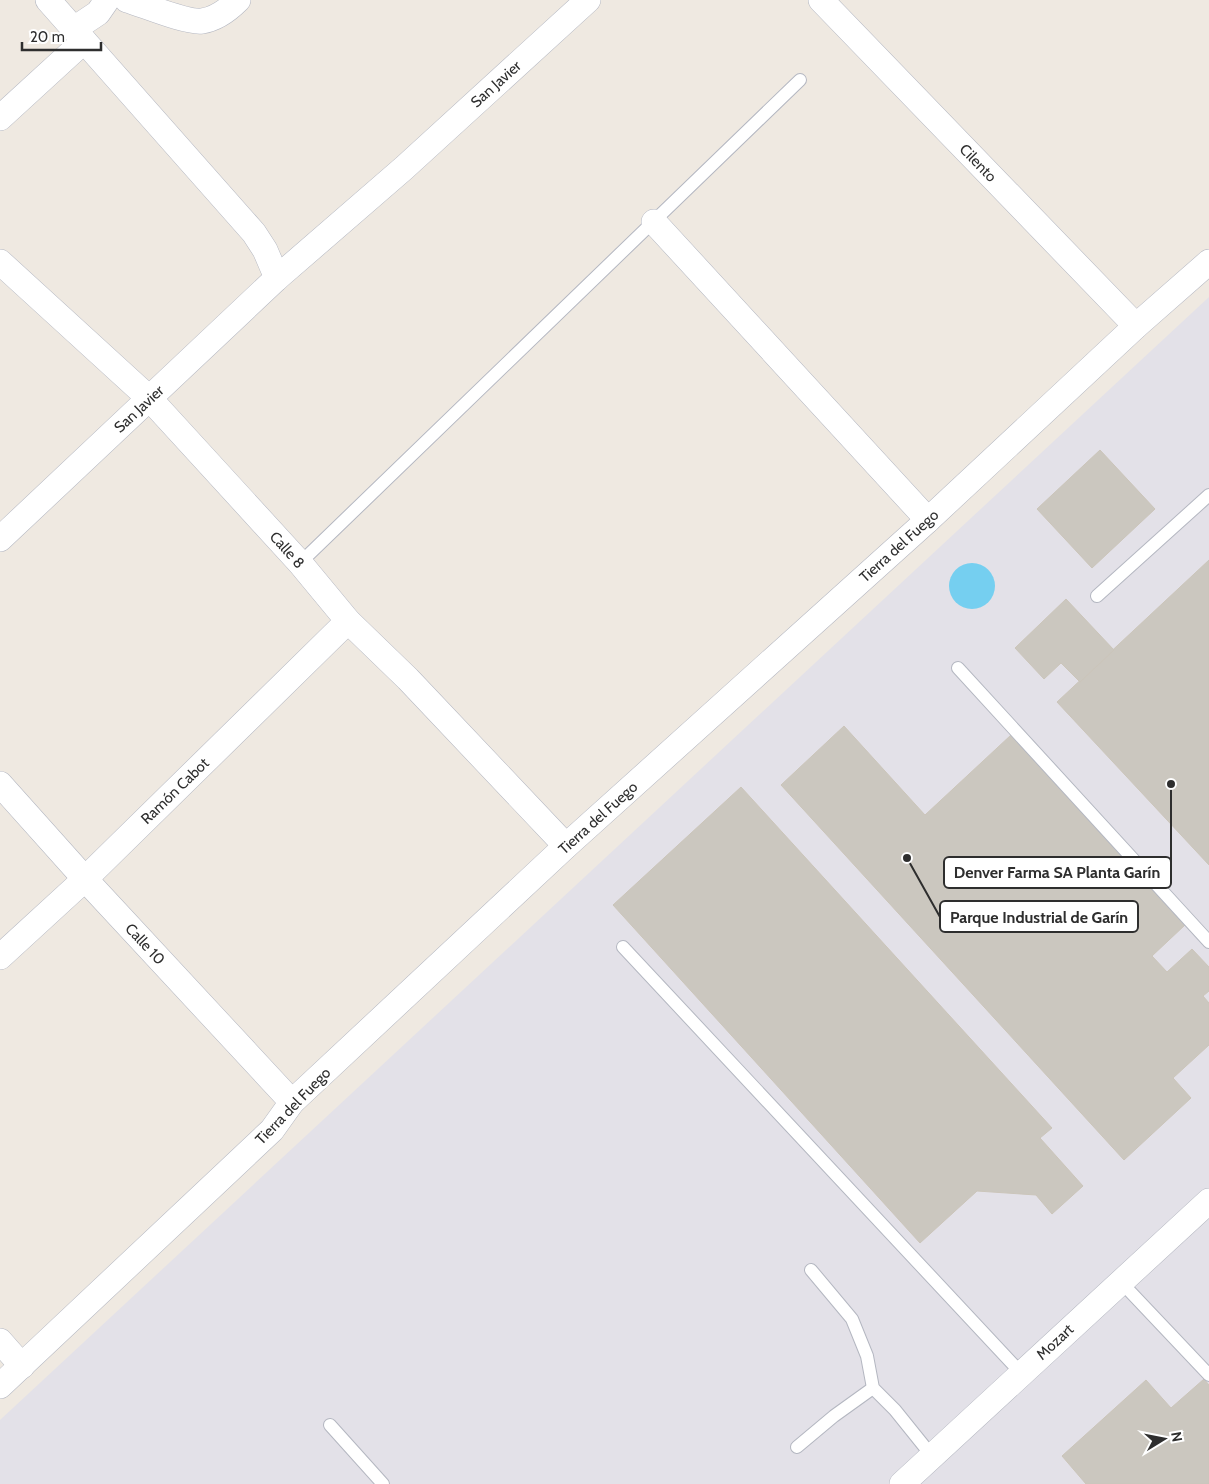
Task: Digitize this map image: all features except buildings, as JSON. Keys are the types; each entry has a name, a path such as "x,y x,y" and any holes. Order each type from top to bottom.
{"street":[{"path":"48,0 254,232 277,278"},
{"path":"0,118 79,35 107,0"},
{"path":"127,0 200,21 228,10 238,0"},
{"name":"San Javier","path":"0,539 277,278 404,168 588,0"},
{"name":"Cilento","path":"820,0 1136,326"},
{"path":"654,222 928,520"},
{"name":"Calle 8","path":"0,262 150,399 300,563 348,621 408,679 566,846"},
{"name":"Tierra del Fuego","path":"0,1386 272,1130 292,1102 566,846 928,520 1136,326 1209,262"},
{"name":"Ramón Cabot","path":"0,957 85,879 348,621"},
{"name":"Calle 10","path":"0,784 85,879 292,1102"},
{"name":"Mozart","path":"902,1484 1209,1201"},
{"path":"0,1341 22,1366"}],"lane":[{"path":"300,563 800,80"},
{"path":"1097,596 1209,495"},
{"path":"958,668 1209,942"},
{"path":"623,947 1022,1374"},
{"path":"811,1270 852,1319 867,1356 874,1388 895,1410 932,1456"},
{"path":"1122,1282 1209,1375"},
{"path":"797,1447 834,1416 874,1388"},
{"path":"330,1425 383,1484"}],"shaded area":[{"path":"1209,297 1209,1484 0,1484 0,1420"}],"water":[{"path":"967,563 977,563 991,573 995,586 991,599 985,605 977,609 967,609 953,599 949,591 949,581 959,567"}],"place":[{"name":"Denver Farma SA Planta Garín","path":"1171,784"},
{"name":"Parque Industrial de Garín","path":"907,858"}]}
